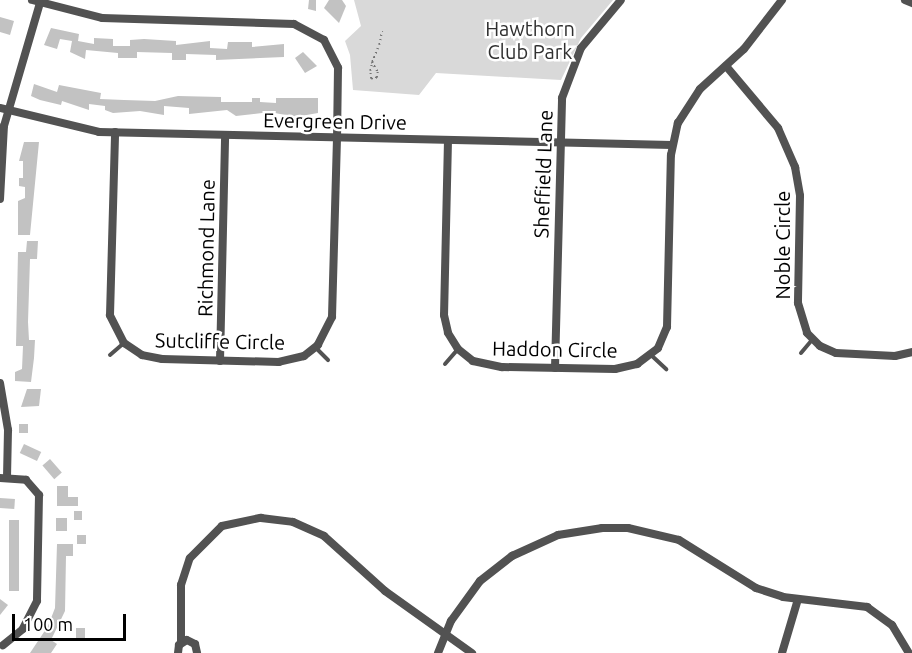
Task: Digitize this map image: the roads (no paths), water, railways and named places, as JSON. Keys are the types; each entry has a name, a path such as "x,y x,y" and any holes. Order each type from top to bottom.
{"street":[{"name":"Sheffield Lane","path":"555,368 562,98 572,68 592,33 621,0"},
{"path":"651,355 663,338 668,316 672,145 688,104 761,31 782,0"},
{"path":"905,0 912,3"},
{"path":"0,199 4,110 36,1 102,18 304,27 324,40 338,68 332,317 327,334 315,348"},
{"name":"Noble Circle","path":"726,66 778,128 795,167 800,196 798,303 802,323 813,339"},
{"name":"Evergreen Drive","path":"4,110 57,124 115,132 672,145"},
{"path":"115,132 110,304 112,323 124,343"},
{"name":"Richmond Lane","path":"220,361 225,136"},
{"path":"448,140 444,315 448,333 458,349"},
{"path":"813,339 827,350 846,355 912,352"},
{"name":"Sutcliffe Circle","path":"124,343 148,357 220,361 288,361 315,348"},
{"name":"Haddon Circle","path":"458,349 484,365 555,368 625,368 651,355"},
{"path":"0,383 3,406 4,478 26,480 38,490 37,601 23,629 2,643 8,653"},
{"path":"178,653 181,642 181,585 190,558 222,526 255,518 293,522 324,536 385,591 472,653"},
{"path":"438,653 445,634 480,581 512,556 558,535 602,528 628,528 679,540 756,588 798,598 867,607 892,625 909,653"},
{"path":"782,653 798,598"},
{"path":"181,642 193,642 197,653"}],"lane":[{"path":"801,353 813,339"},
{"path":"110,356 124,343"},
{"path":"315,348 328,360"},
{"path":"445,364 458,349"},
{"path":"651,355 666,369"}],"park label":[{"name":"Hawthorn Club Park","path":"530,40"}]}
